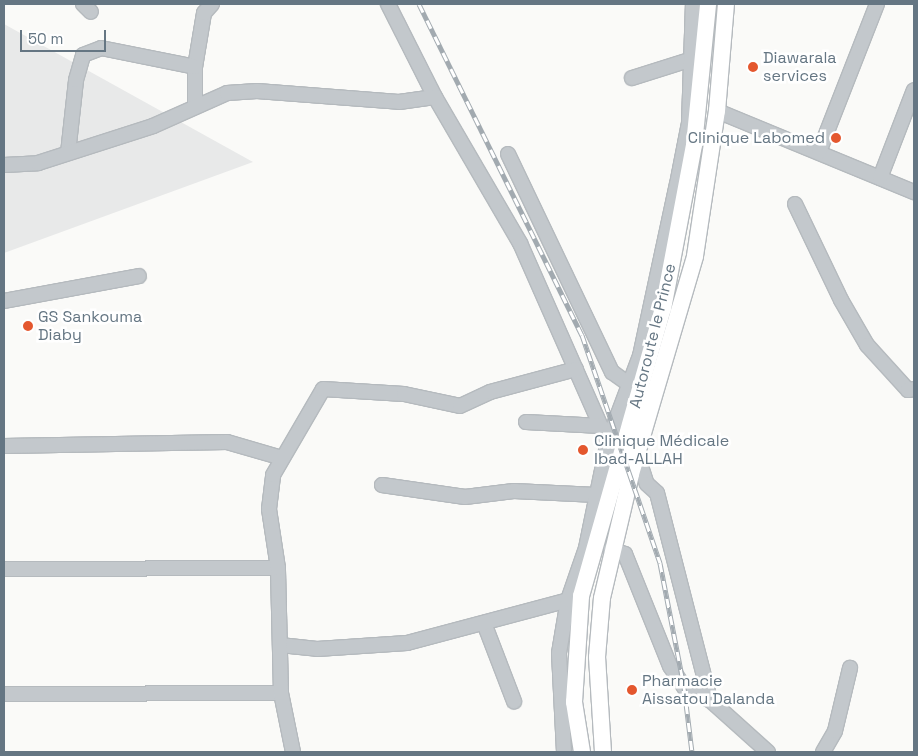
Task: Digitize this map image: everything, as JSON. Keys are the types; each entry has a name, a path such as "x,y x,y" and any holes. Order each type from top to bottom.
{"main road":[{"name":"Autoroute le Prince","path":"582,752 574,702 574,598 616,478 663,310 694,145 708,4"},
{"name":"Autoroute le Prince","path":"603,752 597,657 602,598 611,549 695,256 717,111 726,4"}],"street":[{"path":"195,107 195,68 204,13 212,4"},
{"path":"388,4 435,97 520,244 608,441 616,478"},
{"path":"564,752 559,653 586,548 608,441 640,356 689,123 689,60 694,4"},
{"path":"819,152 876,4"},
{"path":"68,153 76,80 83,56 101,48 195,68"},
{"path":"632,78 689,60"},
{"path":"880,178 914,90"},
{"path":"4,166 38,163 153,126 227,93 257,91 399,102 435,97"},
{"path":"717,111 914,192"},
{"path":"508,154 612,372 630,385"},
{"path":"795,204 841,300 867,345 908,390 914,389"},
{"path":"4,301 139,276"},
{"path":"293,752 281,693 278,568 269,509 273,475 323,389 404,394 460,406 490,392 576,369"},
{"path":"526,422 601,426"},
{"path":"4,446 227,442 282,458"},
{"path":"638,457 647,484 657,493 710,700"},
{"path":"382,485 465,498 514,492 597,494"},
{"path":"611,549 624,554 670,666 684,687 710,700 768,752"},
{"path":"4,569 278,568"},
{"path":"280,645 318,649 407,643 574,598"},
{"path":"484,623 514,701"},
{"path":"823,752 835,731 850,668"},
{"path":"4,694 281,693"}],"shaded area":[{"path":"4,24 253,162 4,253"}],"railway":[{"path":"419,4 582,335 660,563 684,687 692,752"}],"place":[{"name":"Diawarala services","path":"753,67"},
{"name":"Clinique Labomed","path":"836,138"},
{"name":"GS Sankouma Diaby","path":"28,326"},
{"name":"Clinique Médicale Ibad-ALLAH","path":"583,450"},
{"name":"Pharmacie Aissatou Dalanda","path":"632,690"}]}
